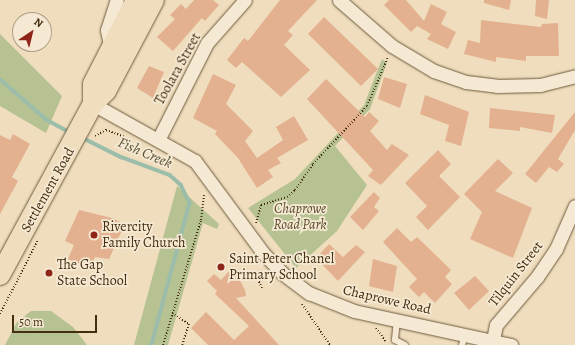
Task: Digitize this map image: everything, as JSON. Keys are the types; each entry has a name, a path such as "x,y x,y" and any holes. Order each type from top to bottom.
{"main road":[{"name":"Settlement Road","path":"3,264 68,153 89,130 93,104 93,84 136,0"},
{"path":"111,49 123,42 145,0"},
{"name":"Settlement Road","path":"93,104 106,91 154,0"}],"street":[{"path":"111,49 107,30 117,0"},
{"name":"Toolara Street","path":"159,138 207,43 245,0"},
{"path":"339,0 392,46 434,71 466,82 497,86 540,85 575,76"},
{"name":"Chaprowe Road","path":"93,104 159,138 205,171 263,253 294,284 328,302 464,339 493,340 511,345"},
{"name":"Tilquin Street","path":"493,340 496,325 537,278 556,249 575,206"}],"lane":[{"path":"397,320 395,340 405,345"}],"path":[{"path":"256,223 261,205 281,200 295,190 313,164 367,106 392,46"},
{"path":"89,130 106,130 130,139"},
{"path":"163,345 201,220 205,197 201,191"},
{"path":"0,314 41,235"},
{"path":"262,288 259,282 266,277"},
{"path":"302,304 330,345"},
{"path":"172,313 189,324 182,345"},
{"path":"375,328 388,345"}],"green space":[{"path":"0,34 12,46 12,52 18,52 62,96 46,133 0,106"},
{"name":"Chaprowe Road Park","path":"382,59 387,63 370,109 335,146 367,185 337,231 296,268 248,208 295,179 364,105"},
{"path":"177,186 219,224 217,229 203,223 168,345 134,345"},
{"path":"31,311 51,311 73,327 87,345 5,345 17,322"}],"building":[{"path":"194,0 213,0 219,5 205,21 202,18 173,51 157,37 175,19 170,15 181,4 186,9"},
{"path":"280,0 317,0 288,31 293,35 284,45 310,70 281,97 242,62 236,68 227,60 244,38 248,41"},
{"path":"389,0 406,0 424,21 431,4 447,12 441,24 456,32 448,49 427,39 431,34 417,26 411,32 384,5"},
{"path":"484,0 511,0 509,10 484,3"},
{"path":"536,0 549,0 547,19 535,16"},
{"path":"324,17 378,69 361,86 308,34"},
{"path":"481,20 541,27 542,24 558,23 559,56 526,56 526,61 496,57 496,62 464,54 468,40 480,43"},
{"path":"149,66 164,72 153,98 137,88"},
{"path":"213,74 236,85 226,104 253,131 245,141 257,158 283,140 276,127 294,116 308,140 277,158 281,163 268,170 273,177 257,188 238,158 215,134 217,131 193,118"},
{"path":"384,77 407,84 400,108 378,99"},
{"path":"326,79 365,117 369,112 379,121 370,131 387,150 392,144 409,155 381,185 368,176 373,170 307,99"},
{"path":"425,95 469,112 461,146 445,141 449,125 420,114"},
{"path":"490,108 555,115 552,133 520,127 520,131 489,128"},
{"path":"575,112 575,130 558,159 564,164 557,172 549,167 536,183 525,174"},
{"path":"13,134 30,144 12,177 18,181 0,214 0,135 10,140"},
{"path":"438,150 451,164 439,176 460,197 428,230 416,217 427,206 405,183"},
{"path":"498,159 513,173 495,191 532,208 513,258 470,239 482,212 464,194"},
{"path":"374,192 380,198 374,207 379,211 363,230 350,217"},
{"name":"Rivercity Family Church","path":"79,210 112,218 120,222 123,228 109,259 95,257 90,269 68,259 74,245 65,241"},
{"path":"397,228 411,242 417,237 451,270 445,277 452,284 435,303 424,292 419,297 409,287 417,279 383,242"},
{"path":"329,244 343,257 356,245 365,252 338,281 316,258"},
{"path":"373,259 397,266 393,292 369,286"},
{"path":"233,267 245,290 246,296 236,298 279,345 208,345 191,328 206,312 234,340 249,326 215,294 217,291 207,281 214,274 221,280"},
{"path":"475,276 489,291 469,310 454,293"}],"waterway":[{"name":"Fish Creek","path":"0,79 47,120 70,132"},
{"name":"Fish Creek","path":"81,137 121,157 170,175 181,185 190,203 152,345"}],"place":[{"name":"Rivercity Family Church","path":"94,235"},
{"name":"Saint Peter Chanel Primary School","path":"221,267"},
{"name":"The Gap State School","path":"49,273"}]}
